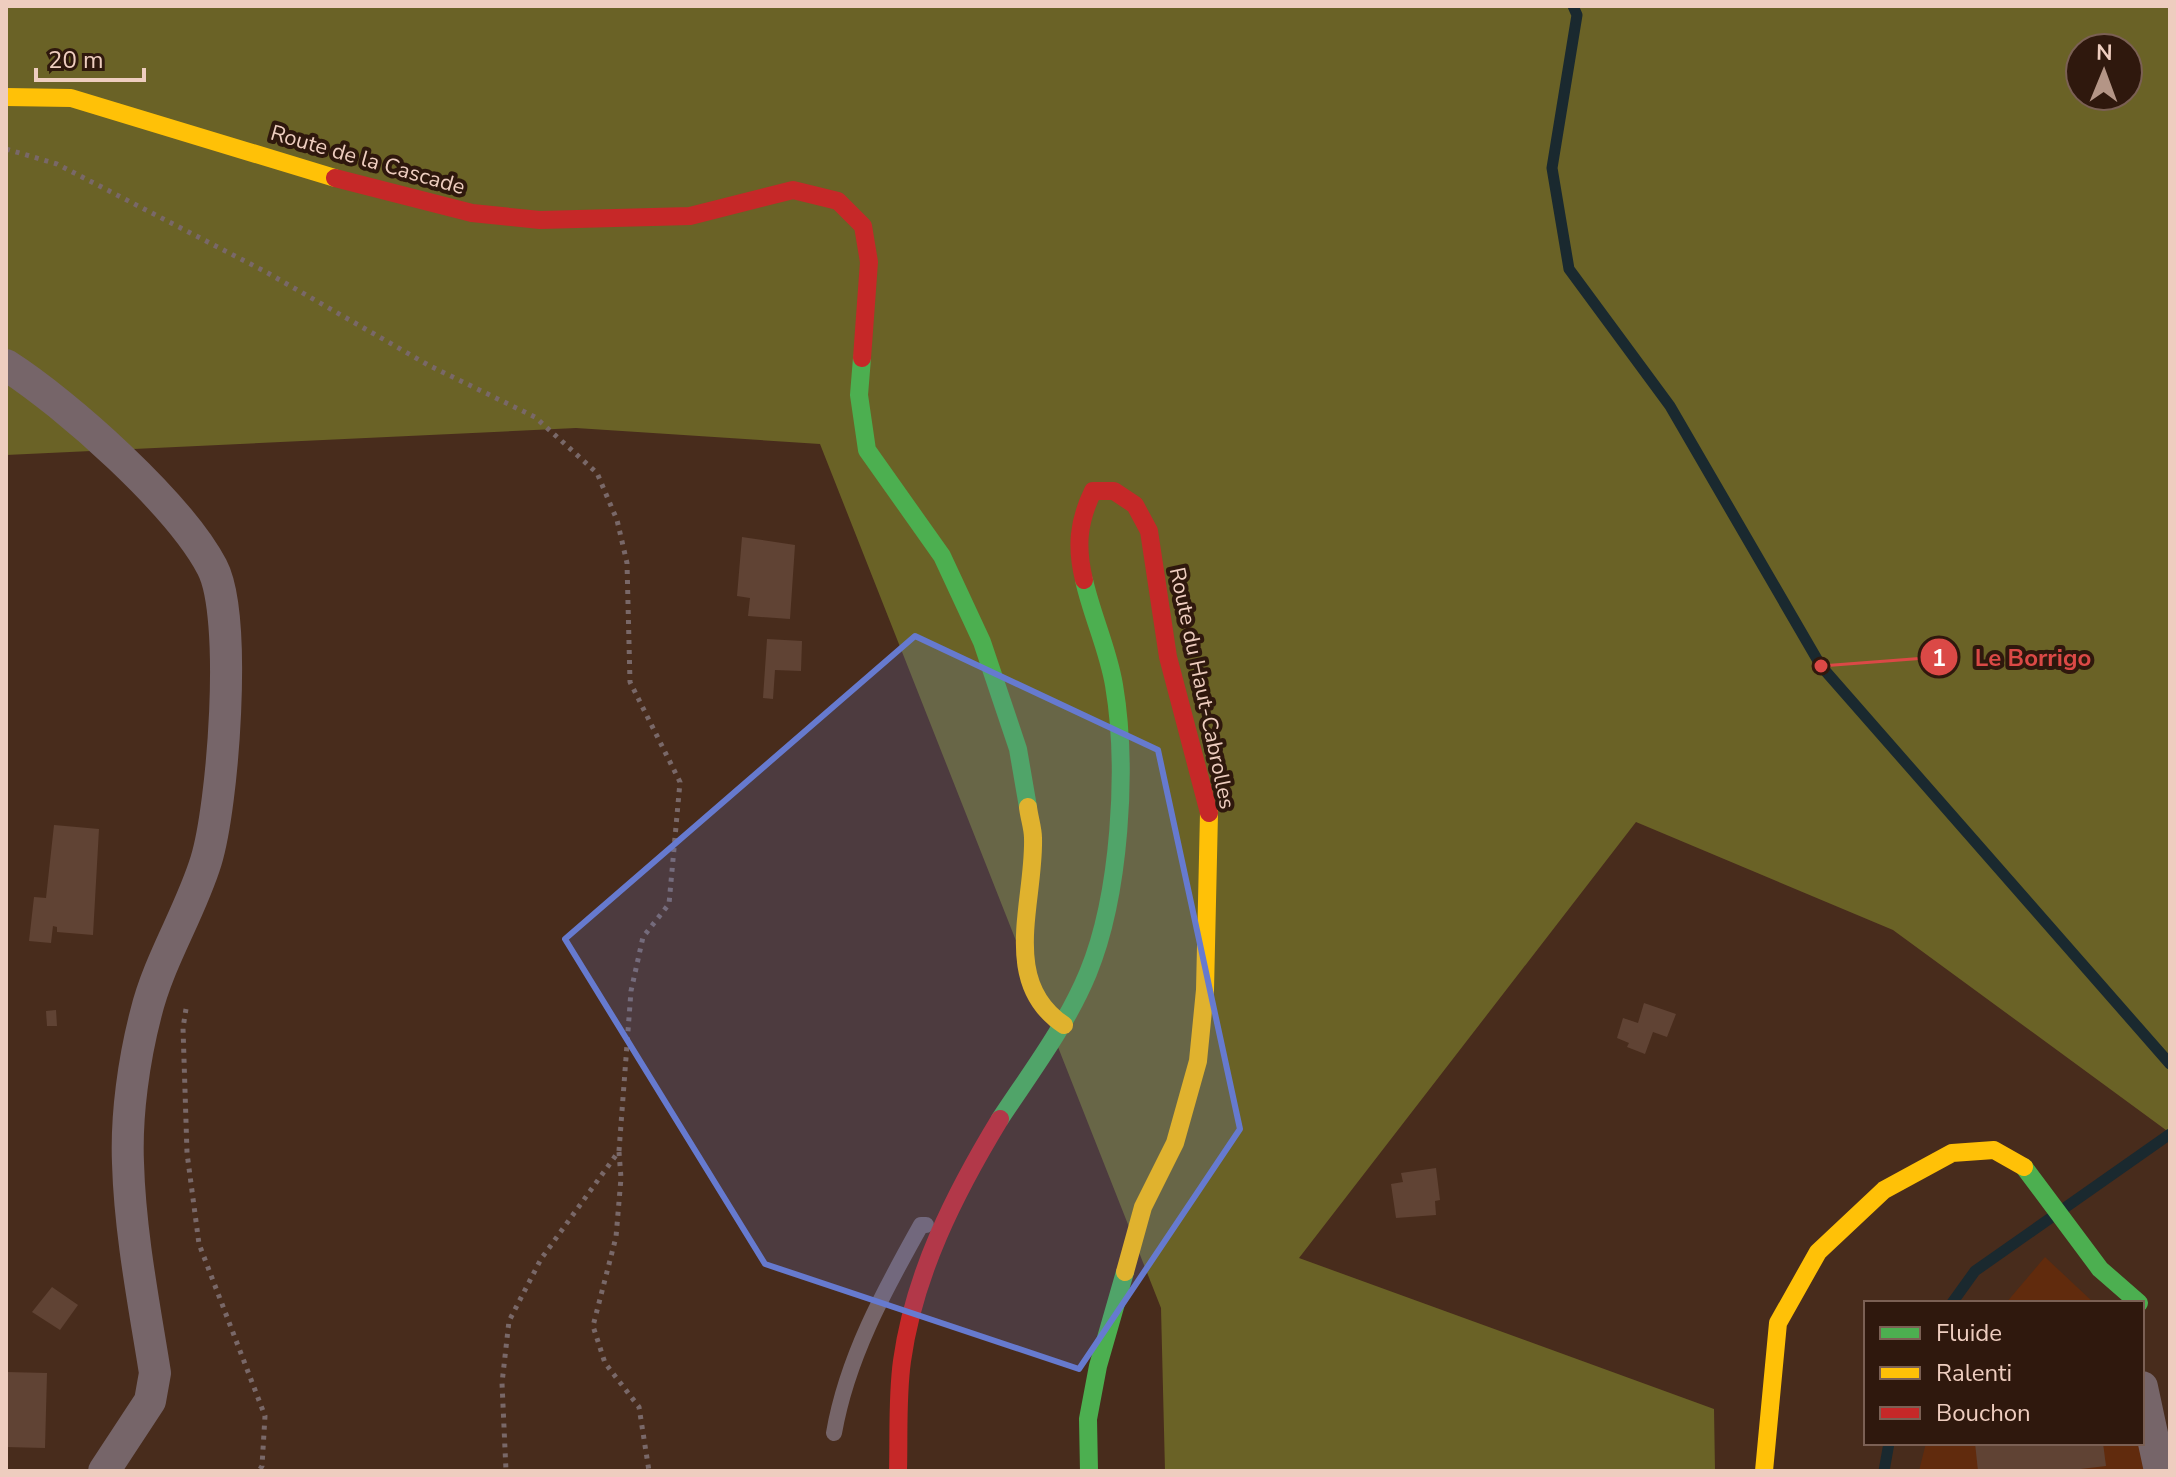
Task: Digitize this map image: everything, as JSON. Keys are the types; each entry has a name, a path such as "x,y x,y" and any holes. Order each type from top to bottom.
{"street":[{"name":"Route de la Cascade","path":"6,97 71,98 389,194 472,213 540,220 690,216 793,190 838,201 863,226 869,262 859,395 867,450 942,556 987,656 1018,749 1033,838 1023,942 1031,986 1046,1013 1064,1025"},
{"path":"6,365 104,443 189,531 214,569 224,615 225,681 218,783 207,859 146,1011 134,1079 128,1162 155,1373 150,1401 104,1471"},
{"name":"Route du Haut-Cabrolles","path":"898,1471 903,1351 926,1265 999,1122 1064,1025 1086,985 1105,913 1117,756 1115,687 1081,567 1079,530 1083,503 1093,491 1114,491 1135,505 1149,531 1168,657 1209,812 1205,990 1198,1061 1175,1143 1143,1207 1098,1366 1088,1419 1089,1471"},
{"path":"1764,1471 1778,1323 1818,1252 1884,1190 1952,1153 1994,1150 2023,1166 2100,1269 2134,1301"},
{"path":"2144,1399 2154,1458 2160,1471"}],"lane":[{"path":"834,1433 840,1396 876,1307 921,1225 944,1225"}],"path":[{"path":"6,149 71,171 266,272 430,366 535,417 597,473 617,520 627,563 630,682 680,782 669,904 643,937 631,991 616,1237 593,1326 605,1363 639,1407 649,1471"},
{"path":"187,998 183,1028 187,1153 199,1244 265,1416 262,1466 259,1471"},
{"path":"506,1471 502,1383 509,1321 541,1259 619,1151"}],"highlighted area":[{"path":"915,636 1158,750 1240,1129 1079,1369 765,1264 565,939"}],"shaded area":[{"path":"6,6 2170,6 2170,1133 1893,930 1636,822 1299,1258 1714,1409 1715,1471 1165,1471 1161,1308 820,444 576,428 6,455"},
{"path":"2045,1257 2092,1301 2008,1301"},
{"path":"1926,1445 2143,1445 2160,1471 1919,1471"}],"building":[{"path":"742,537 795,545 790,619 748,616 750,598 737,596"},
{"path":"767,639 802,641 801,671 775,670 773,699 763,698"},
{"path":"54,825 99,829 93,935 57,932 57,927 53,926 51,943 29,941 34,897 46,898"},
{"path":"1644,1003 1676,1014 1667,1037 1653,1032 1645,1054 1627,1047 1629,1043 1617,1038 1623,1018 1638,1023"},
{"path":"56,1010 57,1026 47,1026 46,1011"},
{"path":"1436,1168 1440,1200 1435,1201 1436,1215 1396,1218 1391,1184 1403,1182 1401,1173"},
{"path":"52,1287 78,1305 60,1330 32,1312"},
{"path":"6,1372 47,1373 45,1448 6,1447"},
{"path":"1975,1445 2103,1445 2106,1466 2064,1471 1978,1471"}],"waterway":[{"path":"1573,6 1577,15 1552,168 1569,269 1670,406 1821,666 2170,1064"},
{"path":"2066,1207 2170,1134"},
{"path":"1953,1301 1975,1271 2052,1217"},
{"path":"1884,1471 1889,1445"}],"traffic: fast":[{"path":"862,358 859,395 867,450 942,556 982,642 1018,749 1028,807"},
{"path":"1000,1119 1079,993 1099,942 1114,869 1120,792 1118,718 1111,672 1084,580"},
{"path":"2024,1167 2100,1269 2137,1301"},
{"path":"1089,1471 1088,1419 1098,1366 1125,1272"}],"traffic: slow":[{"path":"6,97 71,98 335,178"},
{"path":"1028,807 1033,838 1026,964 1032,986 1044,1007 1064,1025"},
{"path":"1125,1272 1143,1207 1175,1143 1198,1061 1205,990 1209,813"},
{"path":"1764,1471 1778,1323 1818,1252 1884,1190 1952,1153 1994,1150 2024,1167"}],"traffic: jam":[{"path":"335,178 472,213 540,220 690,216 793,190 838,201 863,226 869,262 862,358"},
{"path":"1084,580 1079,546 1084,513 1093,491 1114,491 1135,505 1149,531 1168,657 1209,813"},
{"path":"898,1471 900,1375 916,1297 952,1205 1000,1119"}],"place":[{"name":"Le Borrigo","path":"1821,666"}]}
